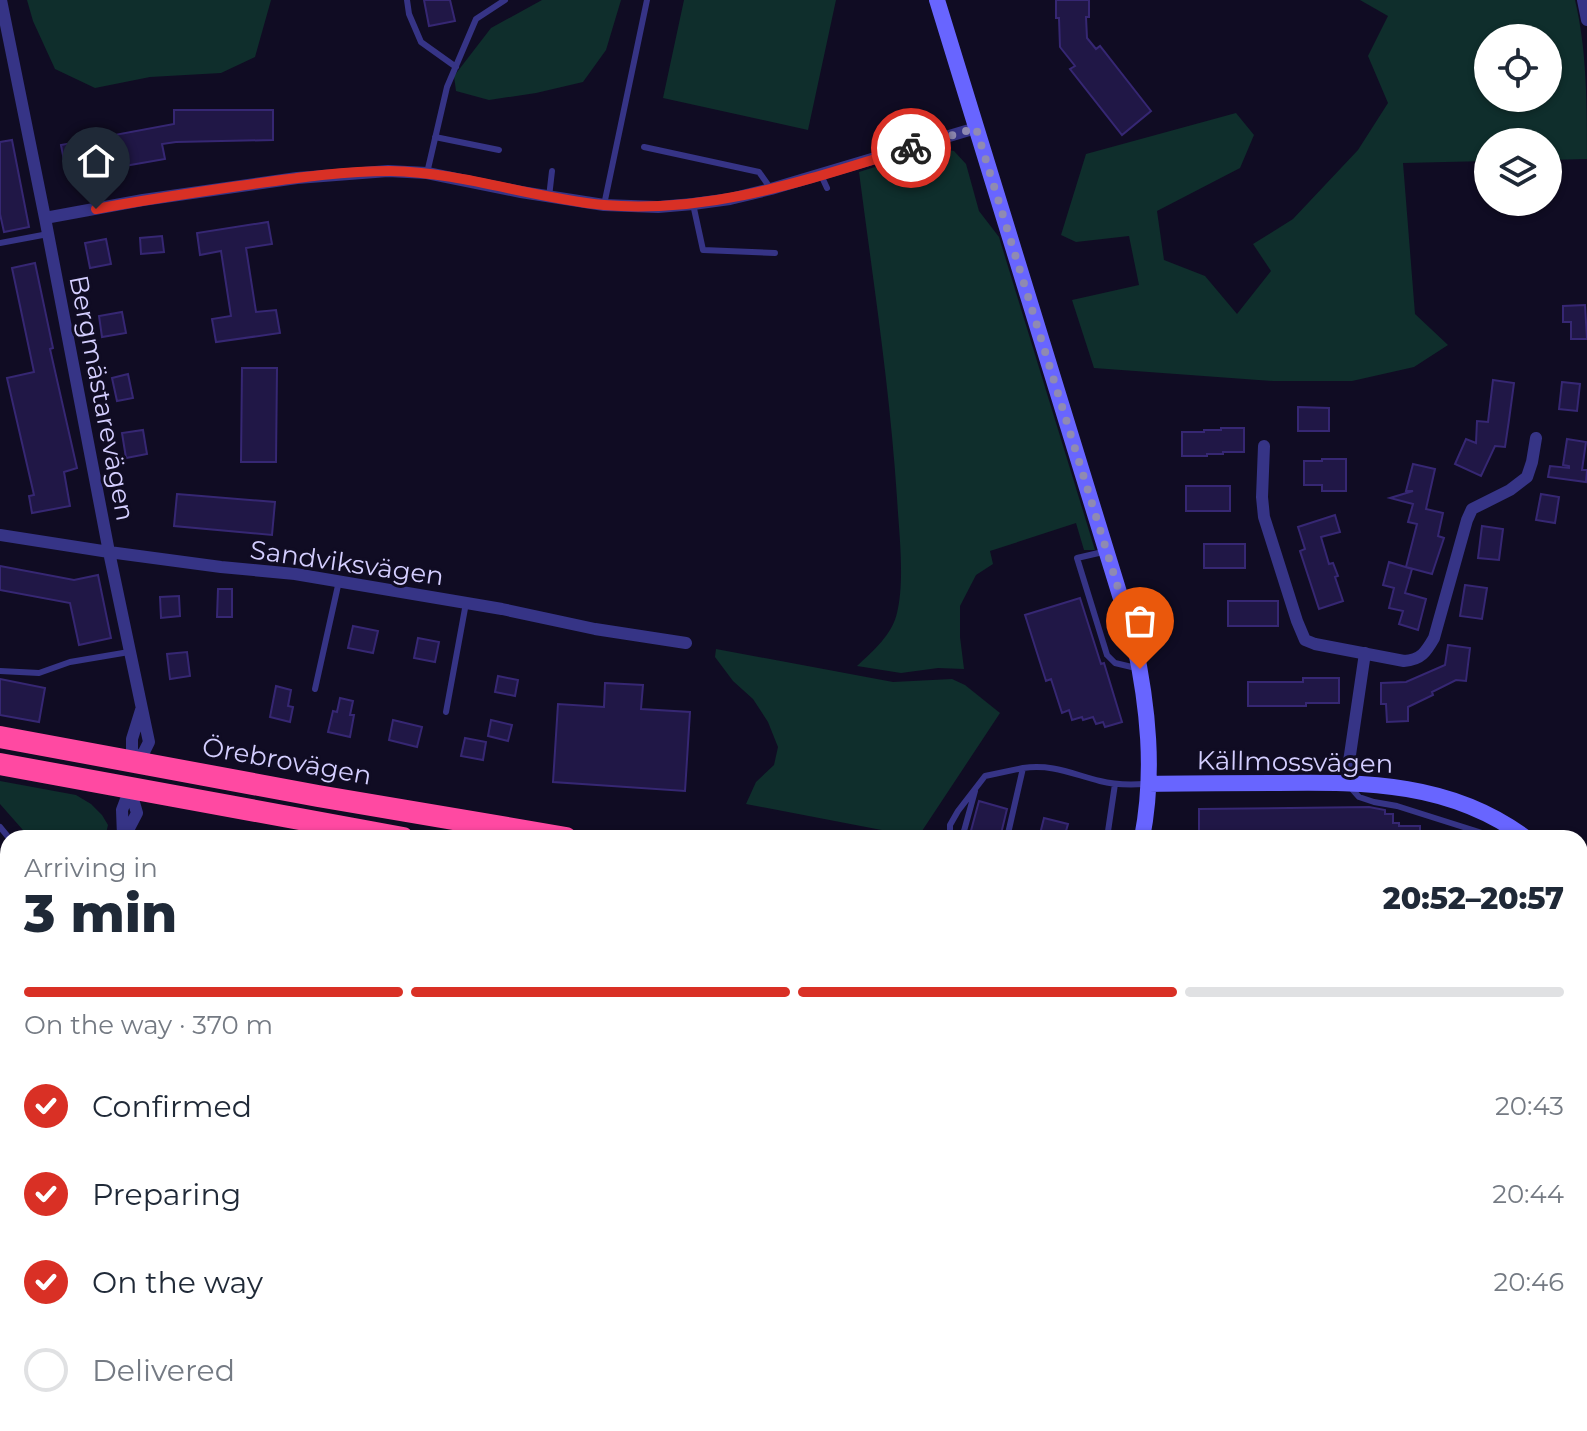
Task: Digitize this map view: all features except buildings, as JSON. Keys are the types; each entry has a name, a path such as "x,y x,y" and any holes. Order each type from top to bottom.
{"highway":[{"name":"Örebrovägen","path":"0,737 520,830"},
{"path":"130,789 132,762"},
{"path":"0,764 358,830"}],"main road":[{"path":"937,0 1134,641 1149,747 1149,784 1143,830"},
{"name":"Källmossvägen","path":"1149,784 1346,782 1391,786 1459,802 1502,830"}],"street":[{"name":"Bergmästarevägen","path":"1,0 149,742 144,752 132,762"},
{"path":"1583,0 1587,20"},
{"path":"0,66 15,63"},
{"path":"45,218 143,200 297,178 388,171 427,173 604,205 658,207 693,204 771,189 976,128"},
{"path":"1264,446 1264,517 1305,640 1404,661 1425,654 1434,638 1472,509 1510,490 1527,477 1536,438"},
{"name":"Sandviksvägen","path":"0,535 221,567 295,574 686,643"},
{"path":"1346,782 1365,653"},
{"path":"127,830 137,813 130,789"}],"lane":[{"path":"407,0 409,14 421,42 456,67"},
{"path":"427,173 447,87 476,19 505,0"},
{"path":"604,205 647,0"},
{"path":"435,137 499,150"},
{"path":"644,147 759,172 771,189"},
{"path":"549,197 552,171"},
{"path":"821,175 827,188"},
{"path":"693,204 703,250 775,253"},
{"path":"0,243 48,234"},
{"path":"1106,551 1077,558 1107,655 1115,663 1140,669"},
{"path":"315,689 339,581"},
{"path":"446,712 466,603"},
{"path":"0,671 39,673 70,662 129,652"},
{"path":"950,830 953,818 978,784 993,773 1041,766 1115,784 1149,784"},
{"path":"1009,830 1023,768"},
{"path":"964,830 978,784"},
{"path":"1108,830 1115,784"}],"green space":[{"path":"27,0 271,0 255,57 221,73 150,77 95,88 55,69"},
{"path":"542,0 621,0 606,50 583,82 489,100 456,91 454,76 491,28"},
{"path":"684,0 836,0 808,130 663,98"},
{"path":"1360,0 1575,0 1586,78 1587,159 1562,160 1562,128 1474,128 1474,161 1403,163 1415,314 1448,345 1414,367 1352,381 1273,381 1094,368 1072,300 1139,285 1129,236 1076,242 1061,235 1086,154 1236,113 1254,135 1240,168 1157,211 1164,260 1205,276 1237,314 1271,271 1253,244 1293,219 1358,150 1388,103 1368,56 1388,16"},
{"path":"935,148 954,151 966,164 979,211 999,237 1095,550 1084,550 1076,523 990,551 993,564 976,575 960,606 964,669 938,668 901,673 857,666 881,642 895,621 901,572 890,416 859,172"},
{"path":"716,649 893,682 952,679 965,685 1000,713 923,830 882,830 746,804 756,782 774,765 778,747 768,722 753,699 733,681 715,657"},
{"path":"0,781 76,795 91,804 108,825 107,830 23,830 0,804"}],"way so far":[{"path":"911,148 976,128 1119,591 1140,669"}],"route":[{"path":"96,209 297,178 388,171 427,173 604,205 658,207 730,199 911,148"}]}
